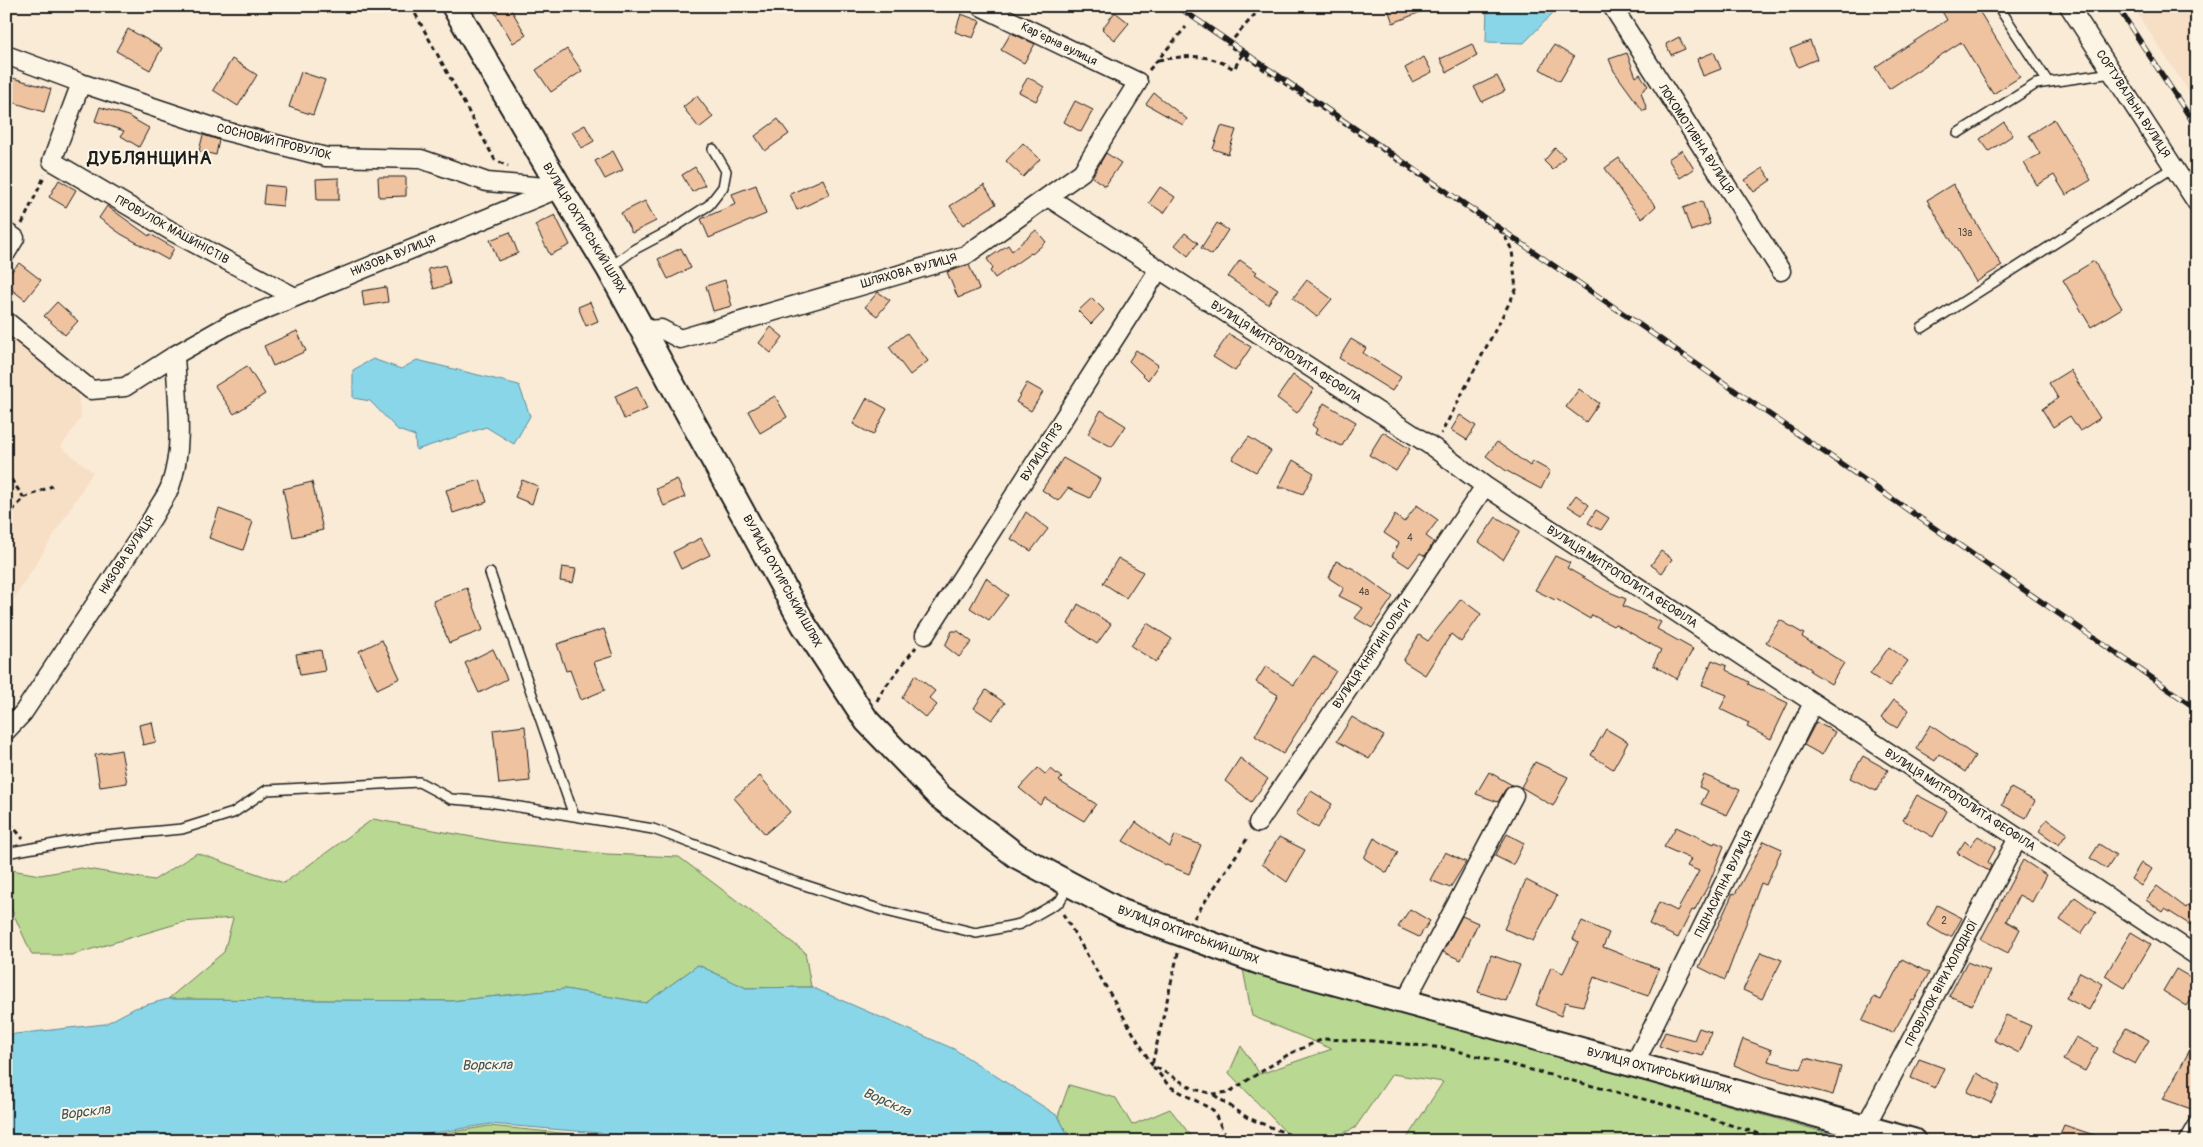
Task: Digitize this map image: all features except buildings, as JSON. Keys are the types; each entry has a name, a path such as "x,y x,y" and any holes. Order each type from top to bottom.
{"main road":[{"name":"ВУЛИЦЯ ОХТИРСЬКИЙ ШЛЯХ","path":"454,6 609,268 804,625 867,721 939,796 1065,892 1260,962 1913,1141"}],"street":[{"name":"Карʼєрна вулиця","path":"980,6 1138,82"},
{"name":"ЛОКОМОТИВНА ВУЛИЦЯ","path":"1612,6 1781,271"},
{"name":"СОРТУВАЛЬНА ВУЛИЦЯ","path":"2069,6 2197,203"},
{"name":"СОСНОВИЙ ПРОВУЛОК","path":"6,55 81,84 225,132 326,158 421,159 487,182 560,188"},
{"name":"ШЛЯХОВА ВУЛИЦЯ","path":"644,330 661,329 680,339 966,255 1082,172 1138,82"},
{"path":"52,161 81,84"},
{"name":"ПРОВУЛОК МАШИНІСТІВ","path":"52,161 172,232 293,296"},
{"name":"НИЗОВА ВУЛИЦЯ","path":"6,321 91,390 125,387 174,355 230,324 293,296 560,188"},
{"name":"ВУЛИЦЯ МИТРОПОЛИТА ФЕОФІЛА","path":"1048,197 1434,448 1485,486 2197,956"},
{"path":"6,253 11,235"},
{"name":"ВУЛИЦЯ ПРЗ","path":"925,635 1159,269"},
{"name":"НИЗОВА ВУЛИЦЯ","path":"6,731 24,713 170,488 178,454 179,418 174,355"},
{"name":"ВУЛИЦЯ КНЯГИНІ ОЛЬГИ","path":"1258,823 1485,486"},
{"name":"ПІДНАСИПНА ВУЛИЦЯ","path":"1634,1065 1813,703"},
{"path":"1405,1002 1514,795"},
{"name":"ПРОВУЛОК ВІРИ ХОЛОДНОЇ","path":"1865,1127 2018,838"},
{"path":"2189,1141 2197,1127"}],"lane":[{"path":"1998,6 2048,82"},
{"path":"1958,133 2036,84 2112,73"},
{"path":"609,268 635,249 709,205 723,187 726,171 713,149"},
{"path":"1922,328 2174,167"},
{"path":"490,573 574,816"},
{"path":"6,855 11,852 94,837 182,829 233,814 267,790 419,782 451,798 489,802 653,829 803,884 882,910 976,933 1020,924 1065,892"}],"path":[{"path":"411,6 495,160 511,167"},
{"path":"1258,6 1257,12 1228,45 1503,233 1512,250 1516,290 1434,448"},
{"path":"1138,82 1186,28"},
{"path":"1158,60 1194,55 1219,60 1234,69 1242,55"},
{"path":"11,235 52,161"},
{"path":"6,472 24,498"},
{"path":"6,518 24,498 52,486"},
{"path":"882,691 925,635"},
{"path":"6,796 11,824 32,849"},
{"path":"1152,1065 1183,934 1258,823"},
{"path":"1065,892 1063,914 1152,1065 1169,1086 1213,1110 1228,1141"},
{"path":"1152,1065 1194,1089 1214,1094 1230,1092 1289,1054 1323,1039 1373,1041 1446,1048 1666,1105 1782,1141"},
{"path":"1214,1094 1248,1118 1305,1141"}],"shaded area":[{"path":"2132,6 2197,6 2197,104"},
{"path":"6,333 78,394 81,418 61,447 93,472 6,612"}],"green space":[{"path":"373,819 500,842 607,854 679,857 805,952 811,987 746,988 698,965 646,1003 565,989 451,1001 168,999 224,952 233,918 183,922 72,955 32,955 9,904 6,904 6,869 40,875 81,868 154,880 197,853 284,883"},
{"path":"1243,969 1856,1141 1405,1141 1443,1082 1392,1074 1355,1128 1325,1141 1294,1141 1229,1073 1241,1046 1260,1074 1332,1049 1252,1016"},
{"path":"1069,1085 1116,1098 1132,1125 1170,1109 1195,1141 1071,1141 1058,1116"},
{"path":"489,1126 643,1141 397,1141"}],"water":[{"path":"1487,6 1555,6 1552,14 1524,43 1486,42"},
{"path":"373,359 401,369 417,360 519,385 530,416 514,444 486,427 416,450 415,436 398,430 370,401 353,398 353,370"},
{"name":"Ворскла","path":"698,965 746,988 811,987 954,1049 1058,1116 1071,1141 697,1141 490,1124 385,1141 6,1141 6,1035 105,1024 135,1008 168,999 451,1001 565,989 646,1003"}],"railway":[{"path":"1177,6 2197,709"},
{"path":"2117,6 2197,128"}],"district":[{"name":"ДУБЛЯНЩИНА","path":"150,158"}]}
